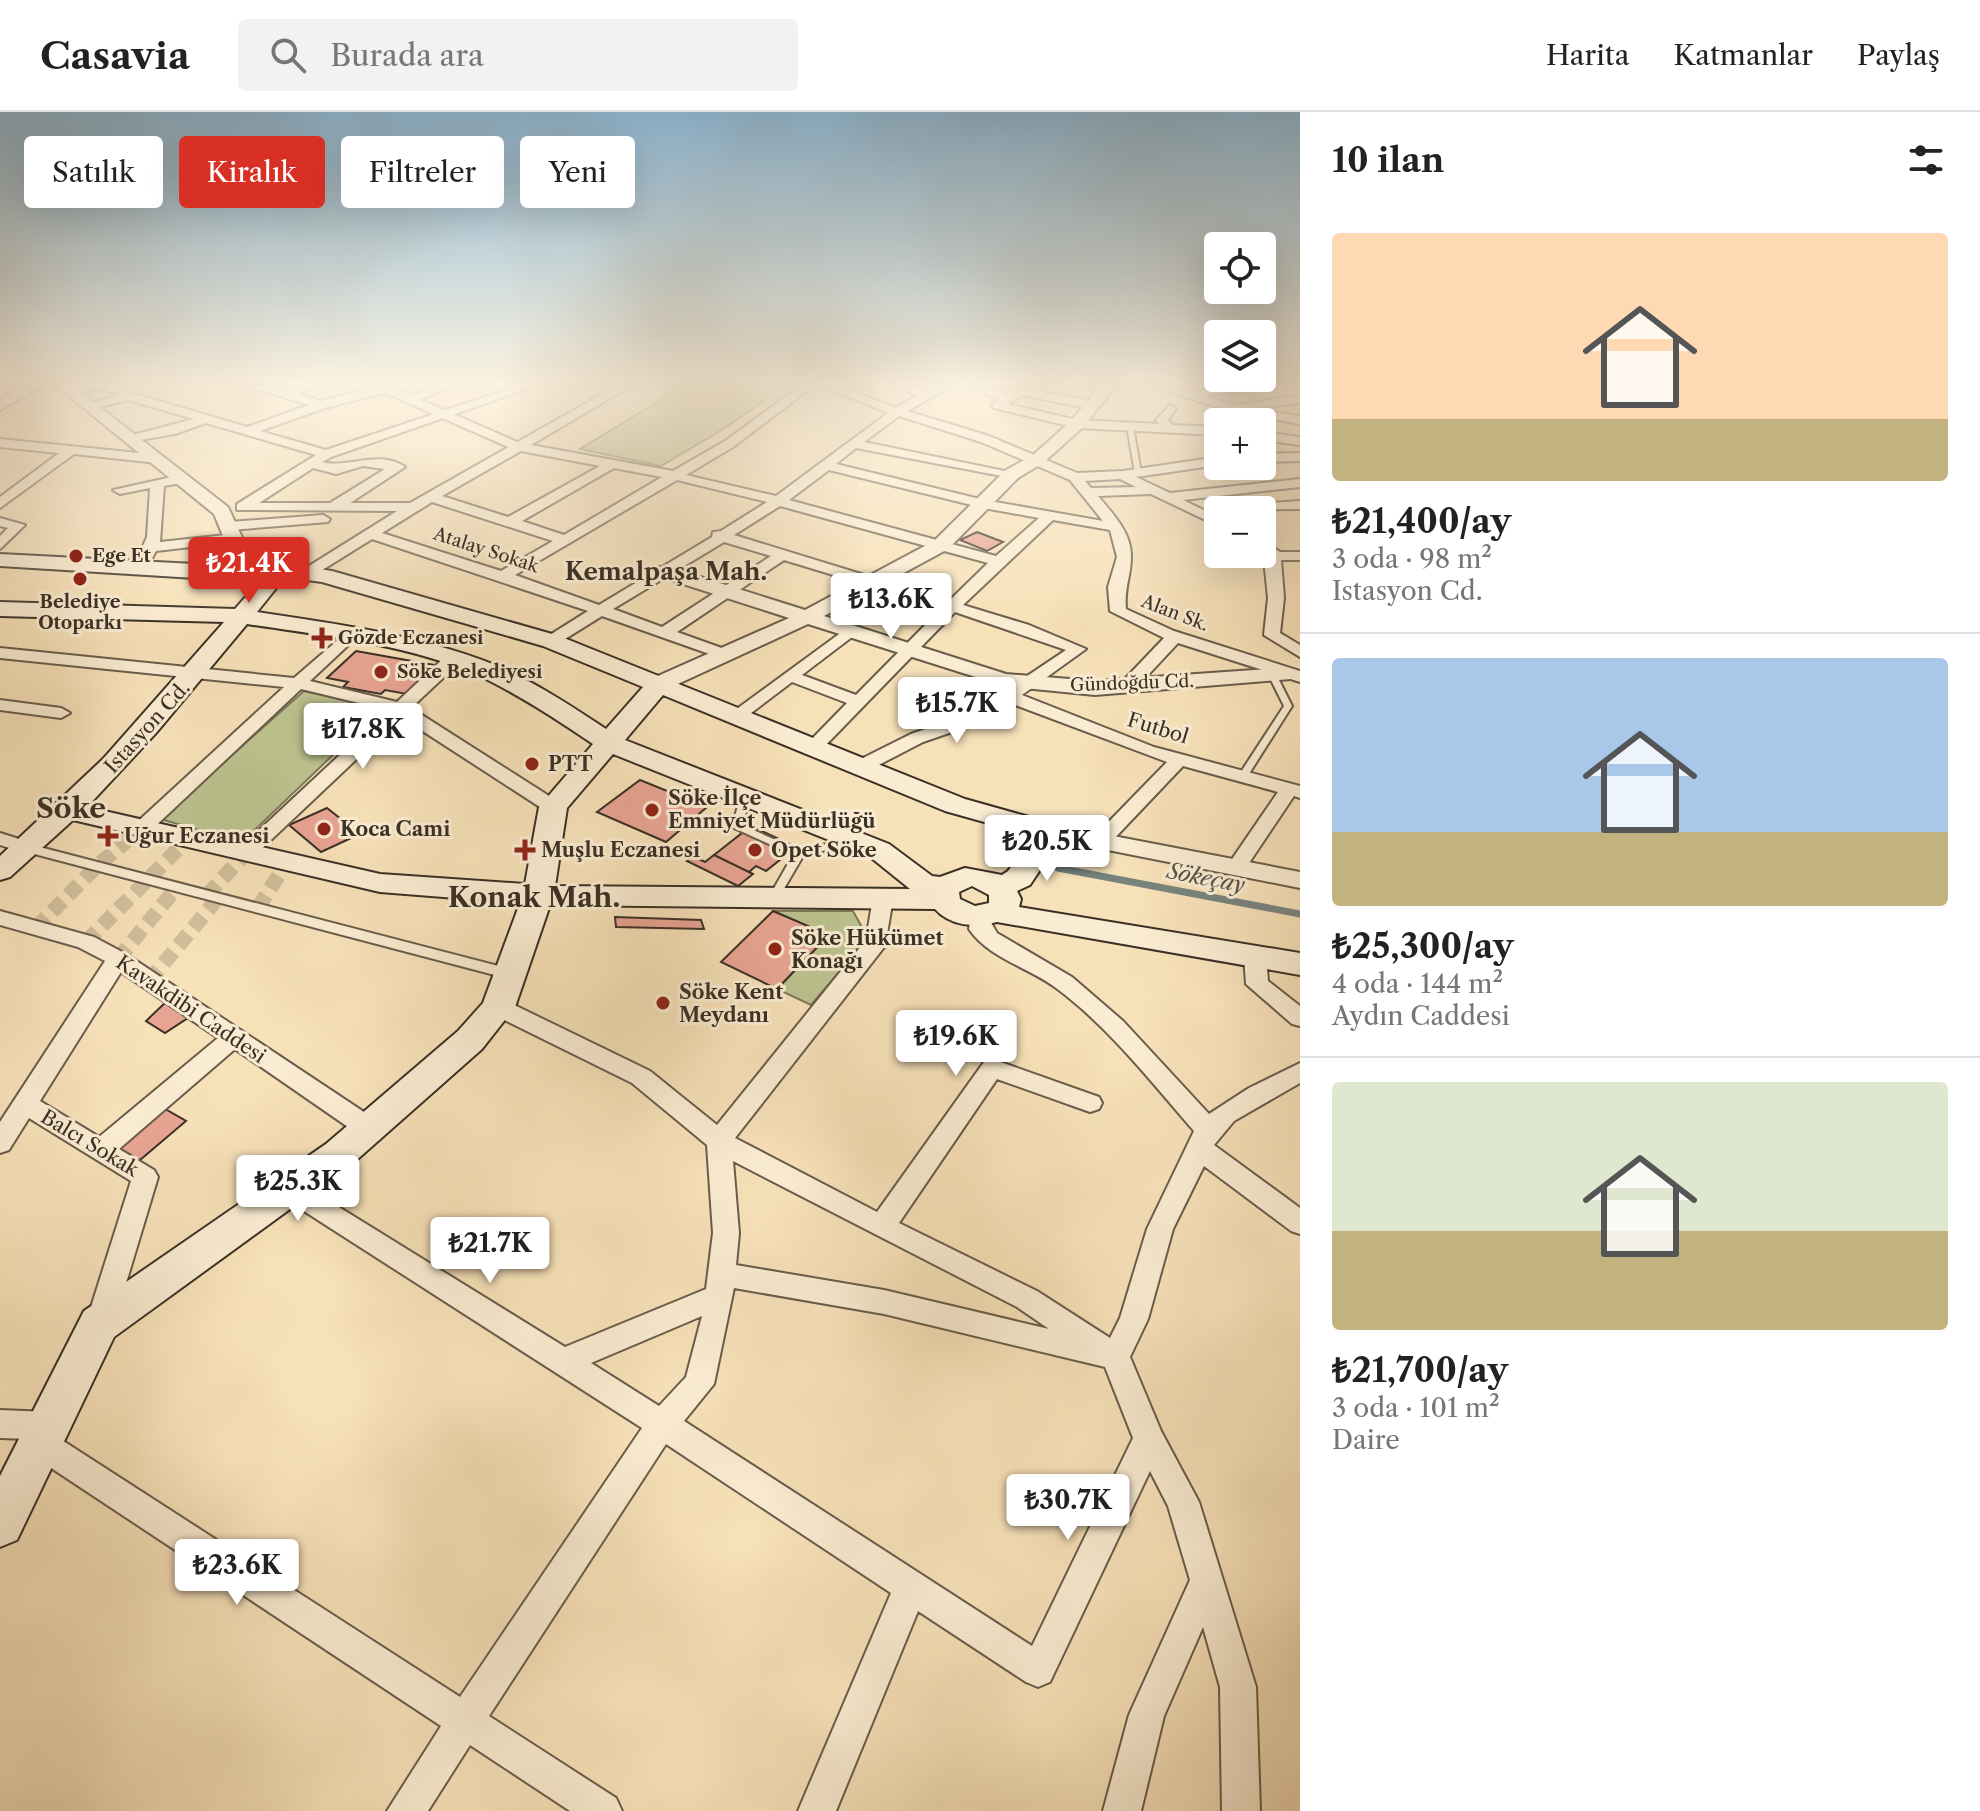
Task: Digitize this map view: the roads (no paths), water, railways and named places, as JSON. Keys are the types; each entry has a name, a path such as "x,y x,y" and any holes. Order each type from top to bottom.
{"main road":[{"path":"0,560 140,568 280,570 306,574 551,641 955,805 1051,832 1019,878 995,903"},
{"path":"214,613 247,570"},
{"name":"Istasyon Cd.","path":"0,871 69,811 131,748 280,570"},
{"path":"0,609 214,613 352,633 454,658 490,672 546,701 611,744 854,840 897,861 924,885 944,893 956,911 995,903 1252,951 1300,964"},
{"path":"0,1524 99,1324 291,1190 370,1129 470,1040 504,991 538,895 553,807 611,744 659,684"},
{"path":"69,811 380,883 538,895 883,898 944,893"},
{"path":"1252,951 1300,955"}],"street":[{"path":"0,503 53,463"},
{"path":"163,463 229,525 247,570"},
{"path":"229,525 243,507 308,463"},
{"path":"309,463 336,470 358,463"},
{"path":"332,512 398,467 371,463"},
{"path":"306,574 413,507 492,463"},
{"path":"596,463 676,476 996,561"},
{"path":"503,576 697,463"},
{"path":"551,641 718,535 778,501 831,463"},
{"path":"875,478 888,463"},
{"path":"956,463 1012,474"},
{"path":"659,684 807,617 941,545 1012,474 1031,463"},
{"path":"1042,463 1075,477 1123,475 1203,463"},
{"path":"510,522 609,466"},
{"path":"828,466 984,504 1116,527"},
{"path":"1123,475 1204,514"},
{"path":"1075,477 1116,527"},
{"path":"120,490 181,479"},
{"path":"140,568 154,547 158,531 157,483"},
{"path":"1087,492 1164,494 1300,483"},
{"path":"431,497 566,540"},
{"path":"1276,507 1300,505"},
{"path":"243,507 332,512 388,523"},
{"path":"154,547 229,525 332,512 413,507"},
{"path":"1200,512 1204,512"},
{"path":"813,748 955,607 996,561 1050,516"},
{"path":"0,522 18,525 0,545"},
{"name":"Alan Sk.","path":"1116,527 1124,557 1115,601 1118,611 1175,636 1291,677"},
{"name":"Atalay Sokak","path":"371,534 503,576 724,654"},
{"path":"718,535 955,607 1078,649 1006,695 978,717 917,738 862,766"},
{"path":"664,633 783,554"},
{"path":"1276,556 1300,556"},
{"path":"1274,568 1272,635 1300,652"},
{"name":"Gündoğdu Cd.","path":"662,571 1004,680 1095,688 1291,677"},
{"path":"736,716 850,631"},
{"path":"141,829 301,684 352,633"},
{"path":"1129,685 1175,636"},
{"path":"0,653 301,684 399,708 553,807"},
{"path":"245,854 454,658"},
{"path":"790,676 859,702"},
{"name":"Futbol","path":"1006,695 1148,751 1295,790"},
{"path":"0,705 61,713"},
{"path":"1101,841 1180,759"},
{"path":"1236,868 1295,790"},
{"path":"1051,832 1300,880"},
{"path":"0,839 504,991 641,1077 719,1141 1027,1299 1115,1357 1149,1439 1183,1502 1238,1687 1241,1811"},
{"path":"406,1811 662,1424 699,1384 720,1285 726,1233 719,1141 877,941 883,898"},
{"path":"995,903 980,929 989,938 1064,982 1115,1027 1204,1140 1300,1223"},
{"name":"Kavakdibi Caddesi","path":"0,918 86,942 118,959 370,1129"},
{"path":"1252,951 1257,984 1300,1018"},
{"path":"0,1143 13,1115 118,959"},
{"path":"101,1149 234,1037"},
{"path":"882,1227 992,1068 1090,1103"},
{"path":"1115,1357 1134,1319 1160,1229 1204,1140 1220,1117 1300,1072"},
{"name":"Balcı Sokak","path":"13,1115 101,1149 145,1177 99,1324"},
{"path":"291,1190 662,1424 1038,1670 1149,1439"},
{"path":"563,1362 720,1285 884,1302 1115,1357"},
{"path":"0,1424 45,1435 603,1811"},
{"path":"1122,1811 1147,1715 1206,1582"},
{"path":"817,1811 911,1586"}],"lane":[{"path":"1136,463 1138,473"},
{"path":"1244,775 1288,706 1291,677"},
{"path":"746,796 737,826 799,854 854,840"},
{"path":"774,897 799,854"}],"waterway":[{"name":"Sökeçay","path":"1058,868 1300,914"}],"tunnel":[{"path":"36,928 97,866 141,829"},
{"path":"86,942 187,840"},
{"path":"207,895 245,854"},
{"path":"258,908 287,862"},
{"path":"118,959 177,887"},
{"path":"149,981 218,898"}],"place":[{"name":"Ege Et","path":"76,556"},
{"name":"Belediye Otoparkı","path":"80,579"},
{"name":"Gözde Eczanesi","path":"322,638"},
{"name":"Söke Belediyesi","path":"381,672"},
{"name":"PTT","path":"532,764"},
{"name":"Söke İlçe Emniyet Müdürlüğü","path":"652,810"},
{"name":"Koca Cami","path":"324,829"},
{"name":"Uğur Eczanesi","path":"108,836"},
{"name":"Muşlu Eczanesi","path":"525,850"},
{"name":"Opet Söke","path":"755,850"},
{"name":"Söke Hükümet Konağı","path":"775,949"},
{"name":"Söke Kent Meydanı","path":"663,1003"}],"district":[{"name":"Kemalpaşa Mah.","path":"666,571"},
{"name":"Söke","path":"71,808"},
{"name":"Konak Mah.","path":"534,897"}]}
